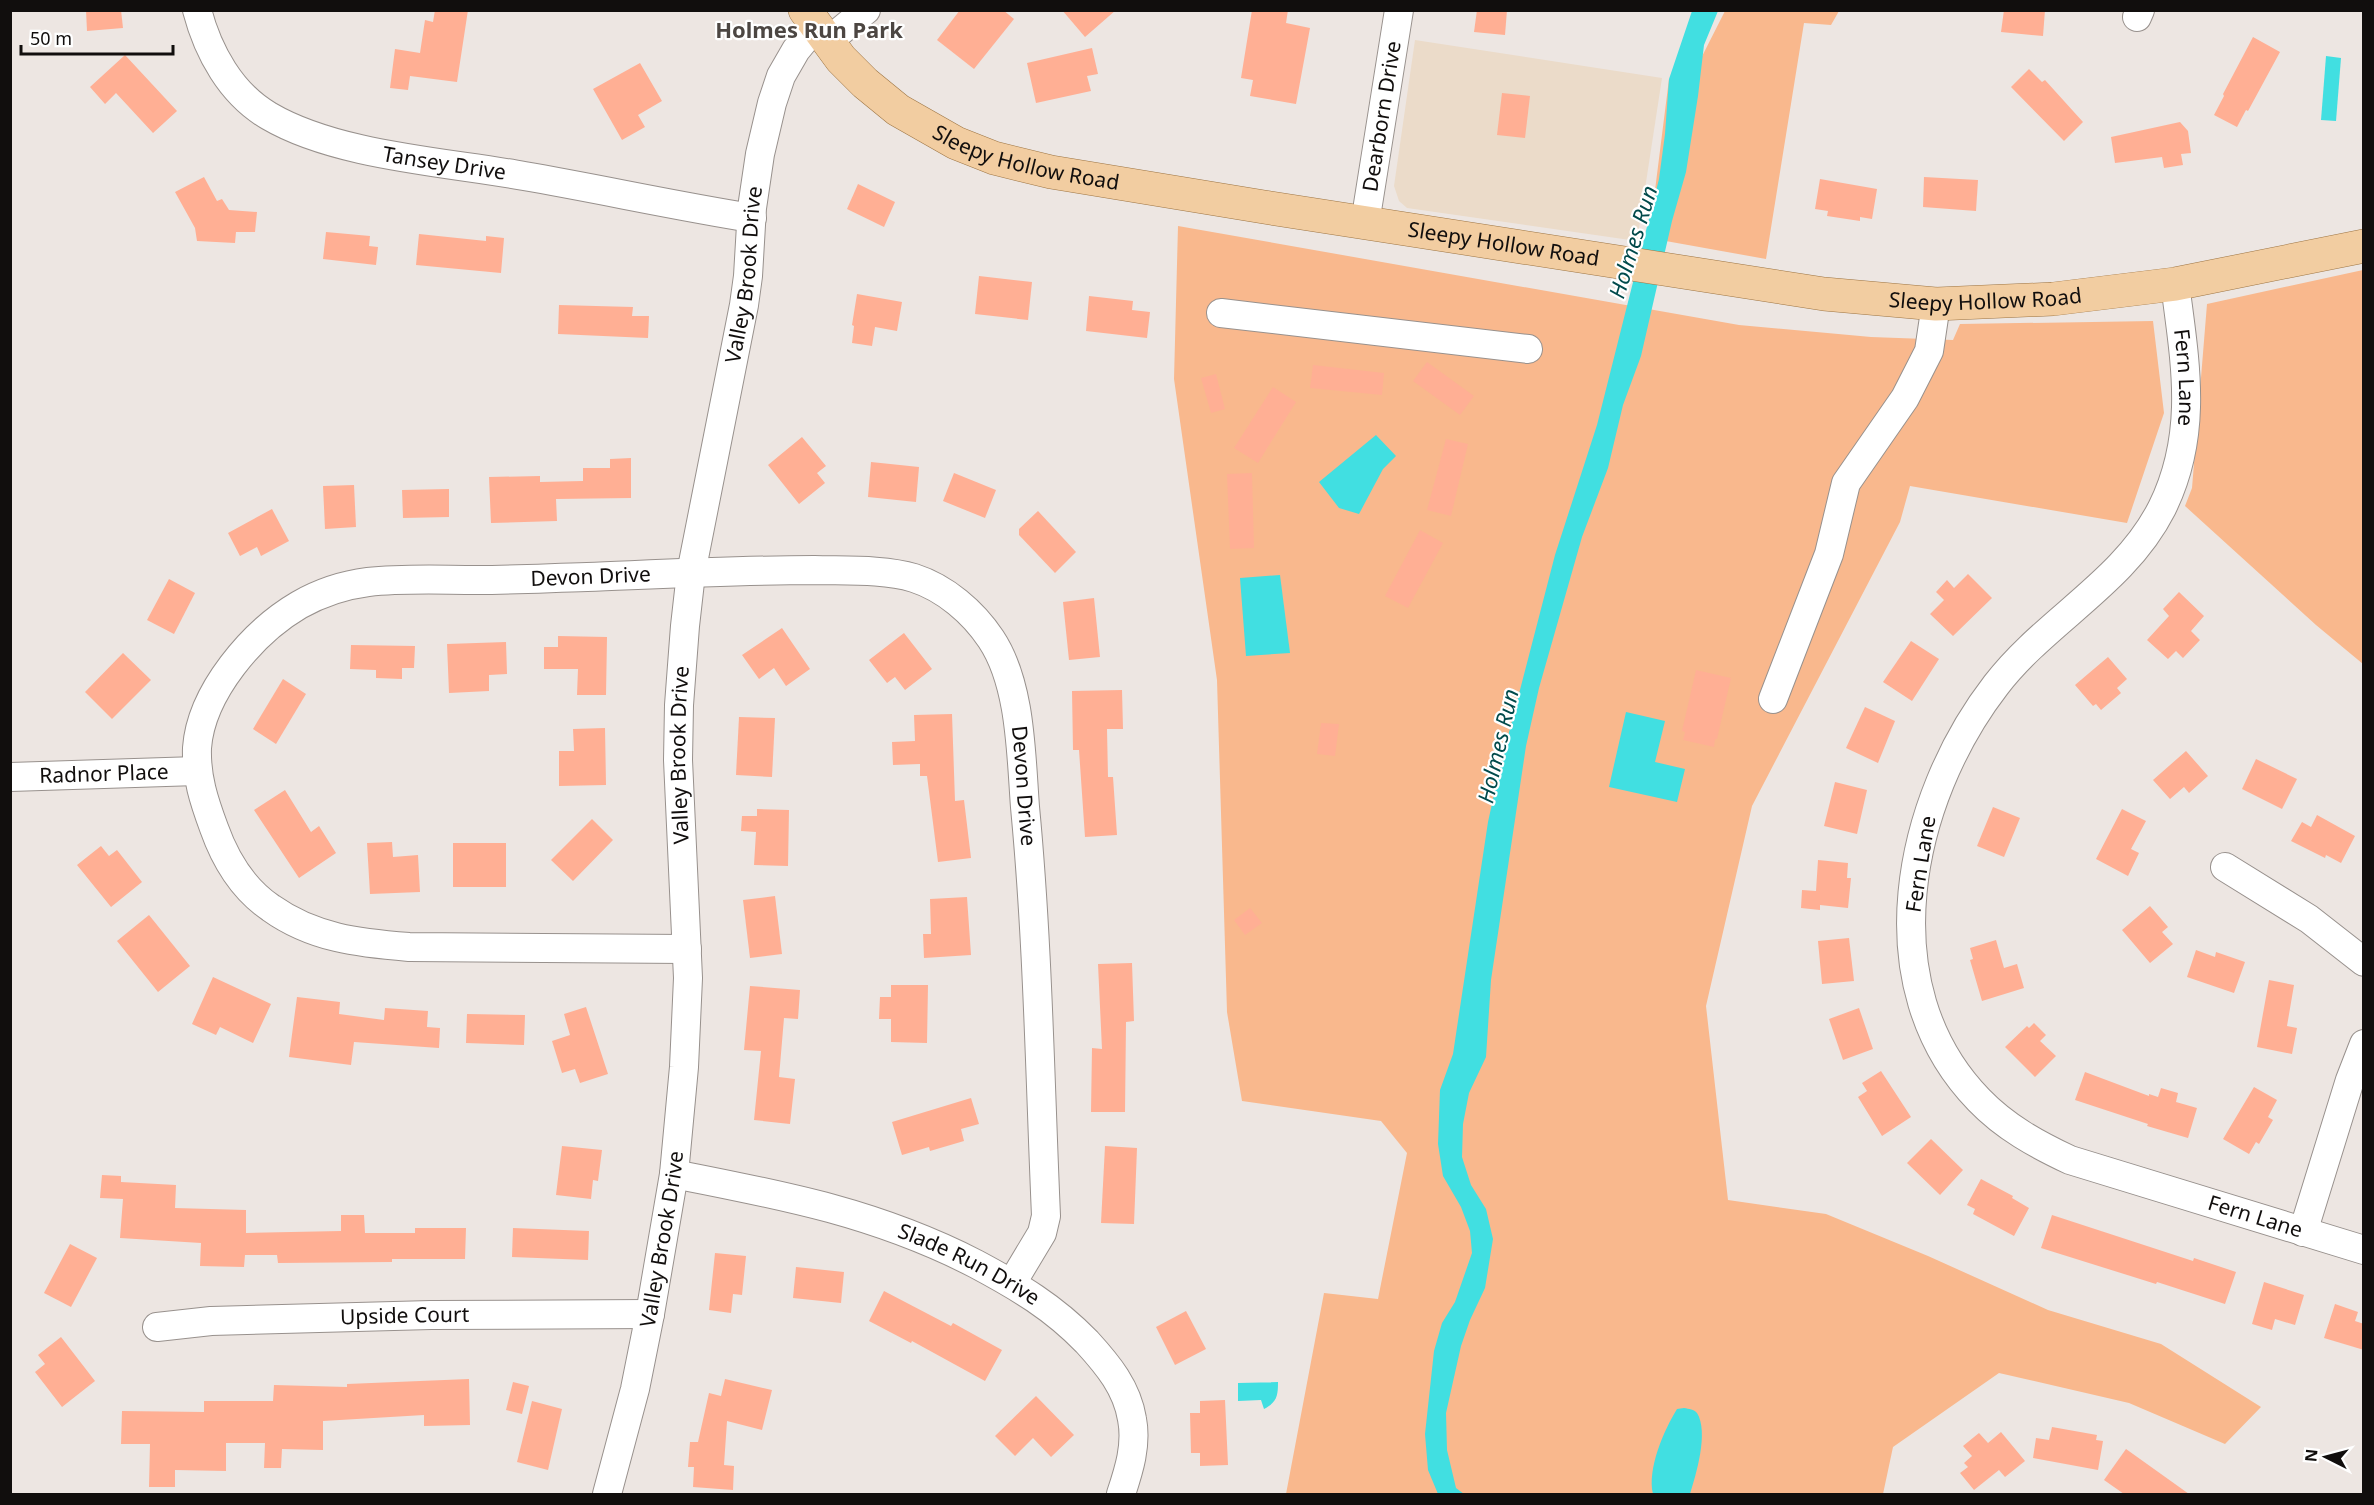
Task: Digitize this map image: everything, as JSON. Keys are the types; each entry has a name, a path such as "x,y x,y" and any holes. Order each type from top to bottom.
{"main road":[{"name":"Sleepy Hollow Road","path":"816,26 865,83 898,110 939,135 994,158 1051,172 1824,294 1936,304 2054,299 2175,284 2364,246"}],"street":[{"name":"Tansey Drive","path":"197,10 201,28 220,68 248,99 267,115 289,127 329,141 372,151 525,176 752,218"},
{"name":"Valley Brook Drive","path":"607,1494 629,1418 674,1174 684,1067 688,978 678,760 679,705 691,573 744,305 760,154 781,76 796,50 816,26 866,10"},
{"name":"Dearborn Drive","path":"1365,223 1399,10"},
{"name":"Fern Lane","path":"2175,284 2187,374 2187,408 2183,442 2175,476 2162,507 2146,535 2126,561 2026,652 1998,682 1971,719 1948,759 1933,798 1916,863 1911,906 1911,948 1916,981 1932,1030 1957,1074 1979,1100 2005,1123 2036,1144 2070,1160 2364,1250"},
{"path":"1773,699 1829,554 1846,483 1905,399 1928,355 1936,304"},
{"path":"1221,313 1528,349"},
{"name":"Devon Drive","path":"687,949 409,947 332,938 300,925 270,908 256,896 223,853 201,793 197,771 200,731 213,697 251,643 275,621 302,603 326,592 363,583 400,579 489,580 691,573 856,571 912,577 937,588 952,598 989,636 1001,656 1013,698 1034,893 1046,1216 1042,1233 1012,1283"},
{"name":"Radnor Place","path":"10,777 197,771"},
{"path":"2225,867 2309,919 2364,962"},
{"path":"2303,1232 2350,1080 2364,1044"},
{"name":"Slade Run Drive","path":"674,1174 778,1194 883,1223 936,1244 1037,1298 1070,1324 1114,1374 1126,1396 1132,1420 1133,1438 1130,1467 1121,1494"},
{"name":"Upside Court","path":"157,1327 211,1321 431,1315 650,1314"}],"shaded area":[{"path":"1725,11 1839,11 1831,25 1804,23 1766,259 1649,238 1669,79 1689,82"},
{"path":"1415,40 1662,78 1637,241 1407,208 1399,201 1394,186"},
{"path":"1178,226 1739,325 1871,337 1953,340 1960,324 2153,321 2164,413 2127,523 1910,486 1900,522 1752,806 1706,1006 1728,1200 1826,1214 1928,1256 2048,1310 2161,1344 2261,1407 2225,1444 2129,1403 1999,1373 1893,1447 1883,1494 1286,1494 1324,1293 1378,1299 1407,1153 1381,1121 1242,1101 1227,1012 1217,680 1174,379"},
{"path":"2363,270 2363,664 2316,625 2185,506 2192,488 2207,304"}],"water":[{"path":"1692,11 1718,11 1704,45 1686,172 1672,221 1641,356 1623,405 1608,468 1582,537 1539,688 1526,746 1491,980 1486,1057 1469,1093 1463,1124 1462,1157 1471,1185 1486,1209 1493,1239 1485,1288 1461,1346 1446,1413 1447,1450 1456,1488 1464,1494 1438,1494 1428,1470 1425,1434 1434,1351 1442,1323 1455,1302 1472,1253 1470,1231 1461,1207 1443,1176 1438,1144 1440,1090 1453,1054 1488,822 1500,767 1555,555 1597,425 1659,179 1669,79"},
{"path":"2326,56 2341,58 2336,121 2321,120"},
{"path":"1376,435 1396,456 1383,469 1359,514 1339,508 1319,482"},
{"path":"1280,575 1290,653 1246,656 1240,578"},
{"path":"1626,712 1665,721 1655,762 1685,769 1677,802 1609,787"},
{"path":"1278,1382 1276,1398 1264,1409 1261,1400 1238,1401 1238,1383"},
{"path":"1684,1408 1697,1413 1702,1431 1700,1454 1690,1494 1653,1494 1652,1473 1658,1450 1677,1409"}],"building":[{"path":"86,10 121,10 123,28 87,31"},
{"path":"435,10 468,10 457,82 410,76 408,90 390,88 395,49 420,53 425,20 433,22"},
{"path":"960,10 1003,10 1014,19 974,69 937,40"},
{"path":"1062,10 1116,10 1085,37"},
{"path":"1252,10 1288,10 1286,23 1310,28 1296,104 1250,96 1253,80 1241,78"},
{"path":"1477,10 1507,10 1505,35 1474,32"},
{"path":"2004,10 2045,10 2043,36 2001,32"},
{"path":"2253,37 2280,52 2237,127 2214,115"},
{"path":"1092,48 1098,74 1087,76 1091,91 1036,103 1027,63"},
{"path":"125,55 177,111 153,133 116,93 105,104 90,87"},
{"path":"640,63 662,101 638,115 645,127 622,140 593,89"},
{"path":"2029,69 2042,82 2045,80 2083,122 2064,141 2011,87"},
{"path":"1502,93 1530,96 1525,138 1497,135"},
{"path":"2180,122 2188,131 2191,153 2181,154 2183,165 2164,168 2162,157 2115,163 2111,137"},
{"path":"204,177 217,201 222,199 229,210 257,212 255,232 236,232 235,243 197,241 195,228 175,192"},
{"path":"1924,177 1978,180 1976,211 1923,207"},
{"path":"1820,179 1877,189 1872,219 1860,217 1860,221 1827,216 1828,211 1815,209"},
{"path":"858,184 895,202 884,227 847,209"},
{"path":"326,232 370,236 369,246 378,247 376,265 323,259"},
{"path":"419,234 486,241 486,236 504,238 501,273 416,265"},
{"path":"979,276 1032,282 1028,320 975,314"},
{"path":"857,294 902,302 897,331 875,327 872,346 852,343 854,326 852,325"},
{"path":"1089,296 1133,301 1132,310 1150,312 1147,338 1086,331"},
{"path":"559,305 633,307 632,316 649,316 648,338 558,334"},
{"path":"1427,362 1474,396 1460,415 1413,381"},
{"path":"1313,365 1384,373 1382,395 1310,388"},
{"path":"1216,374 1225,409 1211,413 1201,378"},
{"path":"1273,387 1296,402 1258,463 1234,448"},
{"path":"802,437 826,466 817,473 825,483 799,504 768,465"},
{"path":"1446,439 1468,444 1451,516 1427,510"},
{"path":"631,458 631,498 556,499 557,521 491,523 489,477 540,476 540,482 583,481 583,468 610,468 610,459"},
{"path":"871,462 919,467 916,502 868,497"},
{"path":"954,473 996,490 985,518 943,501"},
{"path":"1252,473 1254,548 1230,549 1227,474"},
{"path":"354,485 356,527 325,529 323,486"},
{"path":"449,489 449,517 403,518 402,490"},
{"path":"272,509 289,541 261,556 257,547 240,556 228,533"},
{"path":"1038,511 1076,552 1055,573 1019,535 1019,529"},
{"path":"1420,530 1443,543 1408,608 1385,596"},
{"path":"1968,574 1992,598 1953,636 1930,614 1944,600 1936,592 1947,580 1954,588"},
{"path":"169,579 195,593 174,634 147,620"},
{"path":"2179,592 2204,616 2191,631 2200,640 2183,658 2176,651 2168,659 2147,640 2169,616 2163,609"},
{"path":"1094,598 1100,657 1069,660 1063,602"},
{"path":"782,628 810,669 786,686 774,668 759,679 742,655"},
{"path":"904,633 932,669 905,690 895,677 887,683 869,660"},
{"path":"558,636 607,637 606,695 577,695 578,669 544,669 544,647 558,647"},
{"path":"1911,641 1939,659 1912,701 1883,682"},
{"path":"506,642 507,674 489,675 489,691 449,693 447,644"},
{"path":"351,645 415,646 414,668 402,668 402,679 376,678 376,670 350,669"},
{"path":"123,653 151,680 112,719 85,692"},
{"path":"2108,657 2127,679 2117,688 2121,693 2101,710 2096,704 2093,706 2075,685"},
{"path":"1696,670 1731,678 1714,747 1683,740 1685,732 1682,731"},
{"path":"283,679 306,694 276,744 253,729"},
{"path":"1122,690 1123,729 1107,729 1108,777 1113,777 1117,835 1085,837 1079,750 1073,750 1072,691"},
{"path":"1865,707 1895,721 1878,763 1846,748"},
{"path":"952,714 955,801 964,800 971,858 938,862 927,776 920,776 920,764 893,765 892,742 915,741 914,715"},
{"path":"739,717 775,718 772,777 736,775"},
{"path":"1321,723 1339,724 1335,756 1317,754"},
{"path":"605,728 606,785 559,786 559,751 574,751 573,729"},
{"path":"2186,751 2208,776 2189,793 2184,787 2170,799 2153,780"},
{"path":"2256,759 2297,779 2282,809 2242,789"},
{"path":"1835,782 1867,790 1857,834 1824,826"},
{"path":"285,790 311,832 319,826 336,853 299,878 254,810"},
{"path":"1993,807 2020,818 2004,857 1977,846"},
{"path":"757,809 789,810 788,866 754,865 756,832 741,831 742,816 757,816"},
{"path":"2122,809 2146,821 2131,849 2139,853 2128,876 2096,859"},
{"path":"2317,815 2355,836 2341,863 2326,855 2325,858 2291,841 2302,822 2311,827"},
{"path":"592,819 613,840 573,881 551,860"},
{"path":"392,842 393,857 418,855 420,892 370,894 367,843"},
{"path":"453,843 506,843 506,887 453,887"},
{"path":"101,846 109,856 117,850 142,882 111,907 77,865"},
{"path":"1818,860 1848,863 1847,878 1851,878 1848,908 1820,905 1820,910 1801,908 1802,890 1816,891"},
{"path":"775,896 782,954 750,958 743,900"},
{"path":"967,897 971,955 924,958 923,934 931,934 930,899"},
{"path":"2150,906 2168,927 2162,932 2173,944 2150,963 2122,930"},
{"path":"1250,908 1262,923 1245,935 1234,920"},
{"path":"149,915 190,966 158,992 117,941"},
{"path":"1849,938 1854,981 1822,984 1818,941"},
{"path":"1996,940 2004,968 2017,964 2024,988 1982,1001 1970,960 1973,959 1970,948"},
{"path":"2196,950 2215,957 2216,952 2245,962 2234,993 2187,977"},
{"path":"1132,963 1134,1021 1126,1022 1125,1112 1091,1112 1092,1048 1102,1049 1098,964"},
{"path":"213,977 271,1004 253,1043 220,1027 216,1035 192,1024"},
{"path":"2269,980 2294,985 2287,1026 2297,1028 2292,1054 2257,1047"},
{"path":"891,985 928,985 927,1043 891,1042 891,1019 879,1019 880,997 891,997"},
{"path":"750,986 800,990 798,1019 784,1018 779,1077 795,1079 790,1124 754,1120 761,1051 744,1050"},
{"path":"297,997 340,1002 339,1014 384,1020 385,1008 428,1011 427,1027 440,1028 439,1048 354,1042 351,1065 289,1057"},
{"path":"586,1007 608,1074 580,1083 575,1069 562,1073 552,1041 570,1035 564,1014"},
{"path":"1859,1008 1873,1049 1843,1060 1829,1019"},
{"path":"467,1014 525,1015 524,1045 466,1043"},
{"path":"2034,1023 2046,1035 2040,1041 2056,1056 2035,1077 2005,1047 2027,1026 2029,1028"},
{"path":"1881,1071 1911,1117 1882,1136 1858,1097 1867,1091 1862,1083"},
{"path":"2085,1072 2149,1096 2149,1094 2158,1097 2161,1088 2178,1093 2176,1102 2197,1108 2188,1138 2075,1100"},
{"path":"2254,1087 2277,1100 2268,1117 2273,1120 2259,1144 2256,1142 2249,1154 2223,1139"},
{"path":"971,1098 979,1124 961,1129 964,1141 930,1151 929,1147 902,1155 892,1122"},
{"path":"1931,1139 1963,1170 1940,1195 1907,1163"},
{"path":"562,1146 602,1150 598,1181 593,1180 591,1199 556,1195"},
{"path":"1105,1146 1137,1148 1134,1224 1101,1223"},
{"path":"102,1175 121,1176 121,1182 176,1185 175,1208 246,1210 246,1233 341,1231 341,1215 364,1215 365,1233 415,1233 415,1228 466,1228 465,1259 278,1263 277,1255 245,1255 244,1267 200,1266 201,1243 120,1238 123,1199 100,1198"},
{"path":"1981,1179 2013,1196 2012,1198 2029,1208 2014,1236 1973,1214 1975,1209 1967,1205"},
{"path":"2052,1215 2193,1261 2194,1258 2236,1272 2225,1304 2041,1248"},
{"path":"513,1228 589,1231 588,1260 512,1257"},
{"path":"70,1244 97,1258 71,1307 44,1293"},
{"path":"715,1253 746,1256 742,1295 733,1294 731,1313 709,1310"},
{"path":"796,1267 844,1272 841,1303 793,1298"},
{"path":"2264,1282 2304,1295 2295,1325 2275,1319 2272,1330 2252,1324"},
{"path":"884,1291 951,1326 953,1323 1002,1350 985,1381 912,1341 911,1343 869,1321"},
{"path":"2335,1304 2358,1312 2355,1321 2364,1324 2364,1350 2324,1338"},
{"path":"1186,1311 1206,1349 1175,1365 1156,1327"},
{"path":"61,1337 95,1381 62,1407 35,1372 45,1364 38,1355"},
{"path":"469,1379 470,1425 424,1426 424,1415 323,1421 323,1450 282,1449 281,1468 264,1468 265,1443 226,1443 226,1471 175,1470 175,1487 149,1487 150,1444 121,1444 122,1411 204,1412 204,1401 273,1401 274,1385 347,1387 347,1384"},
{"path":"725,1379 772,1390 762,1430 727,1421 724,1465 734,1466 733,1490 693,1487 694,1467 688,1467 690,1442 698,1442 709,1393 721,1396"},
{"path":"513,1382 529,1386 522,1414 506,1410"},
{"path":"1036,1396 1074,1435 1051,1457 1033,1438 1015,1456 995,1436"},
{"path":"1225,1400 1228,1465 1200,1466 1200,1453 1191,1453 1190,1413 1200,1413 1200,1401"},
{"path":"532,1401 562,1409 548,1470 517,1462"},
{"path":"2052,1427 2097,1435 2096,1440 2103,1441 2098,1470 2033,1458 2036,1438 2049,1440"},
{"path":"2001,1432 2025,1461 2005,1477 1999,1470 1974,1490 1960,1473 1968,1467 1964,1463 1972,1456 1963,1446 1979,1433 1988,1443"},
{"path":"2126,1449 2189,1494 2124,1494 2104,1480"}],"district":[{"name":"Holmes Run Park","path":"809,30"}],"water label":[{"name":"Holmes Run","path":"1633,242"},
{"name":"Holmes Run","path":"1498,746"}]}
